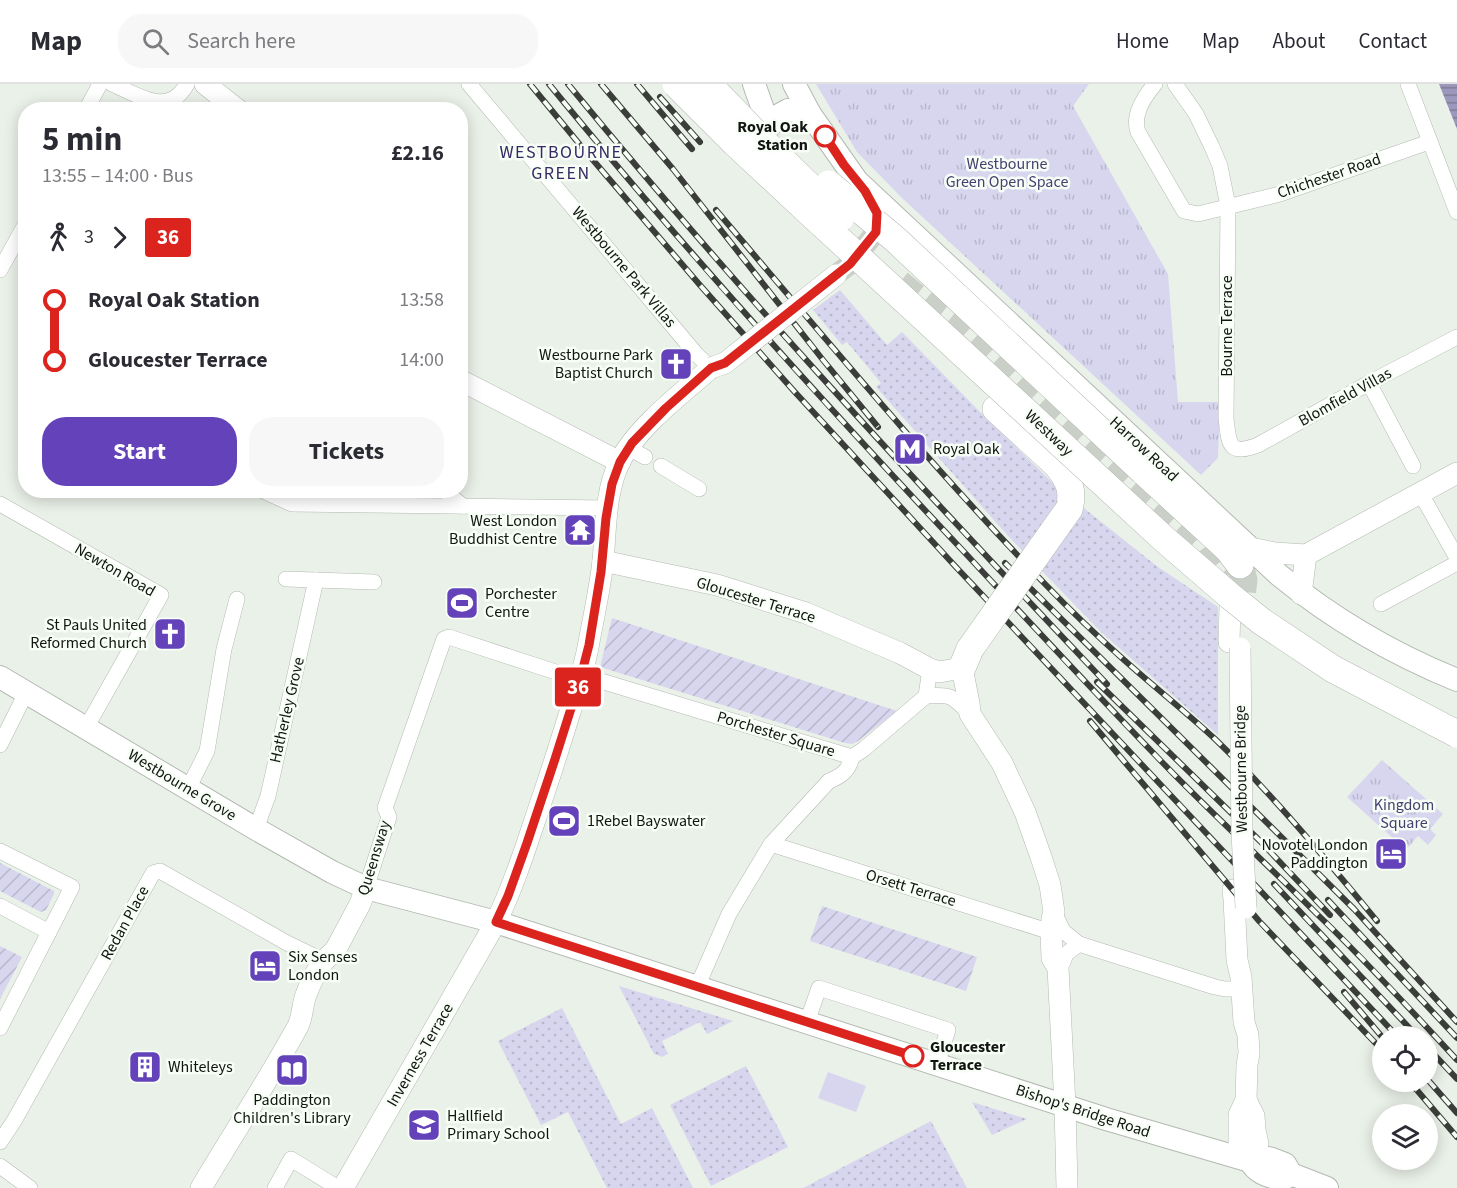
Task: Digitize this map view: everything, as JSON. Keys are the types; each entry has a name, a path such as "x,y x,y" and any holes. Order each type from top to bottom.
{"highway":[{"path":"676,84 734,154 813,238 1057,465 1066,476 1072,500 1069,510 966,659"},
{"name":"Westway","path":"676,84 808,211 1164,539 1230,596 1261,621 1333,669 1457,734"},
{"path":"710,84 895,239 1228,549 1246,556"},
{"name":"Westway","path":"710,84 776,153 870,244 1102,460 1240,583 1285,618 1341,654 1457,715"}],"main road":[{"path":"754,84 767,123 788,110 810,114"},
{"name":"Harrow Road","path":"794,84 810,114 857,182 959,283 1246,556 1279,575 1301,594 1345,623 1391,650 1457,680"},
{"name":"Westbourne Grove","path":"0,677 256,829 332,872 366,888"},
{"name":"Bishop's Bridge Road","path":"366,888 496,922 1106,1119 1250,1161 1272,1159 1285,1164 1291,1174 1327,1188"},
{"path":"1250,1161 1251,1188"}],"street":[{"path":"90,102 100,84"},
{"path":"112,84 159,102"},
{"path":"166,102 176,98 188,84"},
{"path":"206,84 224,102"},
{"name":"Westbourne Park Villas","path":"469,84 697,355 711,368"},
{"path":"1155,84 1143,99 1135,124 1184,211 1198,214 1228,206"},
{"name":"Bourne Terrace","path":"1175,84 1196,114 1212,147 1220,166 1228,206 1226,418 1228,440 1232,446"},
{"path":"1408,84 1457,212"},
{"name":"Chichester Road","path":"1228,206 1280,194 1429,142"},
{"name":"Harrow Road","path":"857,182 865,191 877,213"},
{"path":"0,270 18,237"},
{"path":"468,384 631,456 648,425 711,368 719,355 832,271"},
{"name":"Blomfield Villas","path":"1232,446 1242,450 1258,445 1457,337"},
{"path":"1369,383 1413,466"},
{"name":"Inverness Terrace","path":"343,1188 496,922 508,896 581,678 603,561 612,484 631,456"},
{"path":"661,466 699,489"},
{"path":"1246,556 1275,553 1306,555 1457,473"},
{"path":"1421,494 1455,550"},
{"path":"284,498 292,504 608,508"},
{"path":"452,498 463,506"},
{"name":"Newton Road","path":"0,504 161,595 86,728"},
{"path":"1301,594 1306,555"},
{"name":"Gloucester Terrace","path":"603,561 717,585 806,613 939,672 949,672 966,659"},
{"path":"1381,604 1457,563"},
{"path":"286,579 315,585 374,582"},
{"name":"Hatherley Grove","path":"256,829 268,796 315,585"},
{"path":"188,789 207,751 224,649 237,599"},
{"name":"Westbourne Bridge","path":"1236,611 1233,890 1240,916 1237,960 1242,983 1244,1022 1248,1035 1249,1053 1246,1100 1239,1115 1239,1142 1250,1161"},
{"name":"Queensway","path":"201,1188 299,1023 305,996 324,961 336,949 360,904 389,817 385,808 444,639 449,637 581,678"},
{"path":"966,659 970,714"},
{"path":"930,669 926,696 943,694 954,699 970,714 1002,764 1024,812 1050,885 1052,958 1058,968 1067,1188"},
{"name":"Porchester Square","path":"581,678 852,757 926,696"},
{"path":"0,745 26,693"},
{"path":"696,987 729,914 771,844 829,781 833,770 833,751"},
{"path":"829,781 837,778 850,766 852,757"},
{"name":"Orsett Terrace","path":"771,844 1052,922"},
{"path":"0,851 72,887 0,1028"},
{"name":"Redan Place","path":"0,1142 153,873 160,871 287,943 324,961"},
{"path":"0,906 49,932"},
{"path":"1052,922 1079,944 1215,987 1225,989 1242,983"},
{"path":"1058,968 1066,954 1079,944"},
{"path":"807,1022 819,988 948,1030 937,1064"},
{"path":"275,1188 291,1160 338,1188"},
{"path":"0,1166 30,1188"}],"green space":[{"name":"Westbourne Green Open Space","path":"816,84 1089,84 1073,106 1168,274 1178,402 1220,402 1218,458 1201,475 902,198 857,152"},
{"path":"840,290 887,345 902,332 1056,486 1158,567 1218,607 1218,735 1101,632 1009,537 876,387 881,383 847,342 842,345 813,310"},
{"path":"612,618 897,711 858,741 852,744 845,743 600,667"},
{"name":"Kingdom Square","path":"1382,760 1443,814 1430,829 1436,835 1428,845 1418,836 1406,850 1347,797"},
{"path":"0,863 54,891 46,910 41,912 0,891"},
{"path":"822,906 977,957 966,991 810,941"},
{"path":"0,946 22,957 0,999"},
{"path":"619,986 733,1021 707,1034 700,1022 662,1041 668,1054 662,1057 654,1054"},
{"path":"562,1008 621,1124 652,1108 693,1188 607,1188 568,1112 541,1125 498,1041"},
{"path":"746,1066 788,1147 711,1186 670,1105"},
{"path":"828,1072 866,1086 856,1112 818,1098"},
{"path":"972,1102 1027,1119 992,1135"},
{"path":"931,1121 967,1188 803,1188"}],"shaded area":[{"path":"1439,84 1457,84 1457,129"}],"tunnel":[{"path":"836,275 850,264 876,232 877,213"},
{"path":"901,281 951,321 1199,549 1222,580"},
{"path":"1240,565 1244,580 1241,603"}],"railway":[{"path":"530,84 699,284 793,390 955,566 1388,1026"},
{"path":"549,84 702,264 913,498 1160,760 1354,950 1457,1060"},
{"path":"568,84 698,238 832,389 1107,684"},
{"path":"601,84 673,169 878,427"},
{"path":"637,84 692,149"},
{"path":"660,97 700,142"},
{"path":"716,210 878,400 1002,539 1093,632 1204,729 1237,761 1299,828 1377,921"},
{"path":"1005,563 1354,909 1457,1022"},
{"path":"1097,682 1260,841 1330,915"},
{"path":"1090,721 1259,921 1372,1039"},
{"path":"1274,884 1408,1026"},
{"path":"1328,900 1457,1038"},
{"path":"1344,992 1373,1026"},
{"path":"1438,1059 1457,1079"},
{"path":"1438,1091 1457,1113"},
{"path":"1419,1092 1457,1137"}],"bus line":[{"name":"36","path":"825,136 865,191 877,213 876,232 850,264 725,363 711,368 666,408 632,443 620,462 612,484 606,518 603,561 589,645 580,680 527,843 496,922 913,1056"}],"place":[{"name":"Royal Oak Station","path":"825,136"},
{"name":"Westbourne Park Baptist Church","path":"676,364"},
{"name":"Royal Oak","path":"910,449"},
{"name":"West London Buddhist Centre","path":"580,530"},
{"name":"Porchester Centre","path":"462,603"},
{"name":"St Pauls United Reformed Church","path":"170,634"},
{"name":"1Rebel Bayswater","path":"564,821"},
{"name":"Novotel London Paddington","path":"1391,854"},
{"name":"Six Senses London","path":"265,966"},
{"name":"Gloucester Terrace","path":"913,1056"},
{"name":"Whiteleys","path":"145,1067"},
{"name":"Paddington Children's Library","path":"292,1070"},
{"name":"Hallfield Primary School","path":"424,1125"}],"district":[{"name":"WESTBOURNE GREEN","path":"561,162"}]}
